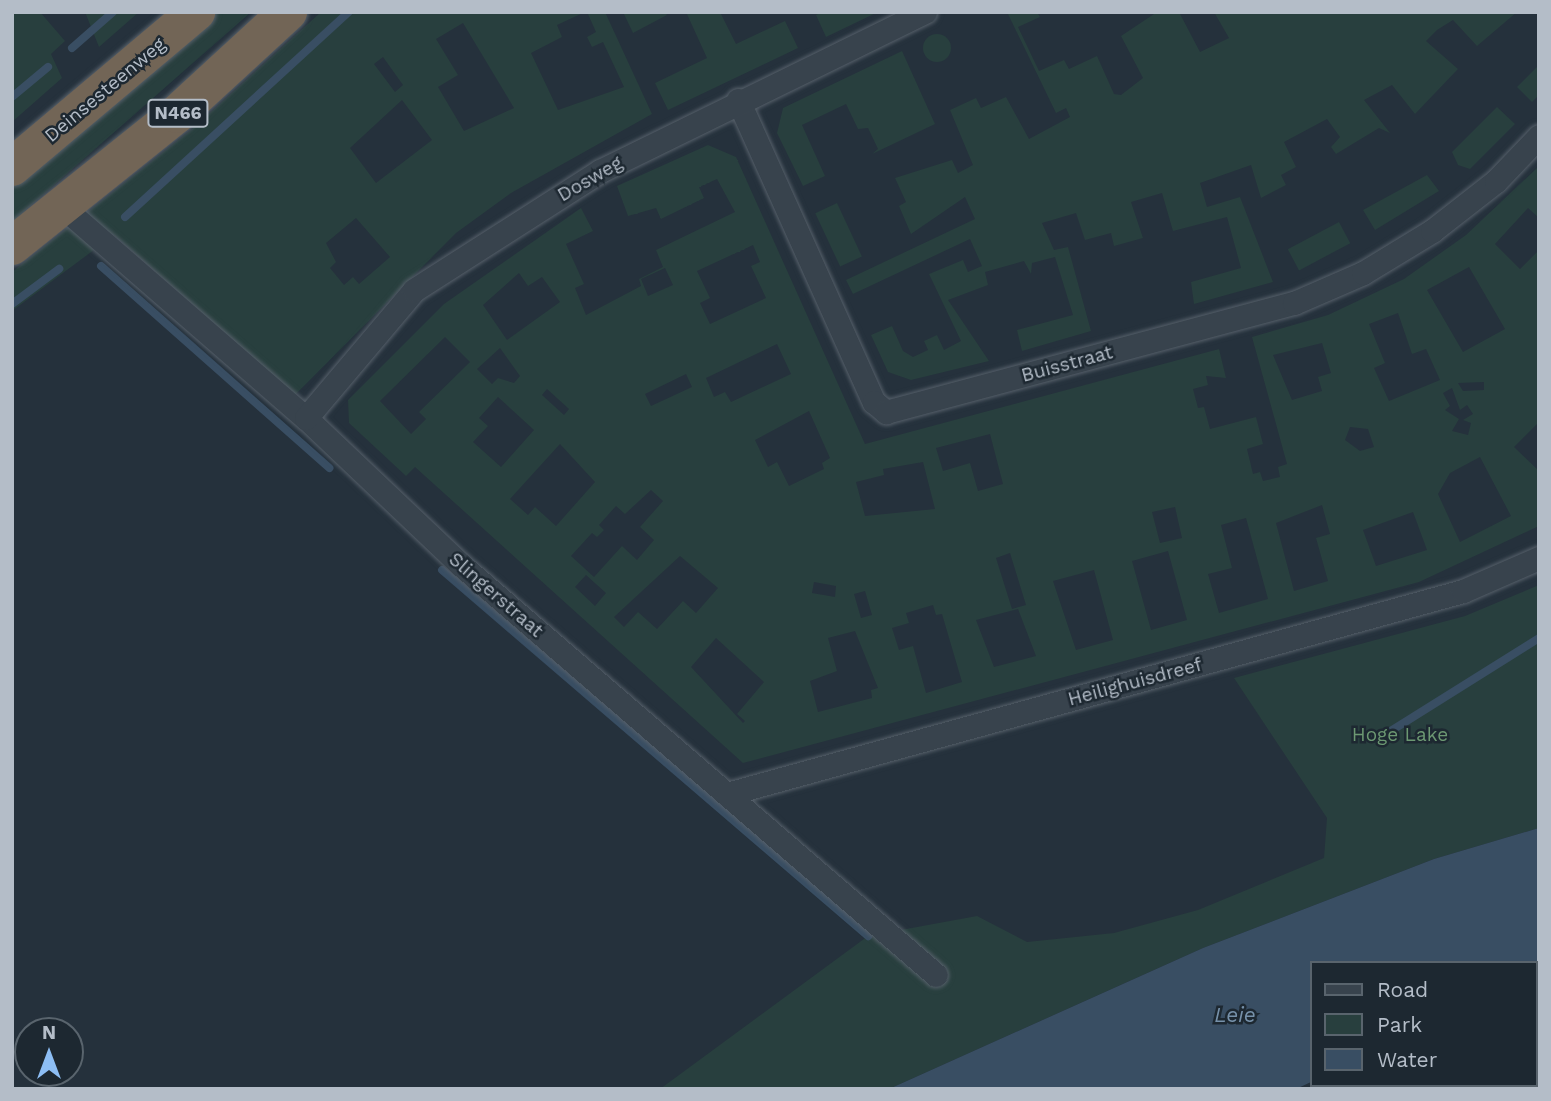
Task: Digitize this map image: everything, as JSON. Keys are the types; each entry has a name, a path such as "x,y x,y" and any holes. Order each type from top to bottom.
{"highway":[{"name":"Deinsesteenweg","path":"12,167 197,12"},
{"name":"N466","path":"12,246 64,208 288,12"}],"street":[{"name":"Dosweg","path":"306,418 414,290 592,175 738,100 926,12"},
{"name":"Buisstraat","path":"738,100 874,402 886,412 1294,303 1363,274 1432,232 1496,181 1539,136"},
{"name":"Slingerstraat","path":"64,208 306,418 461,565 936,975"},
{"name":"Heilighuisdreef","path":"727,794 1464,591 1539,558"}],"green space":[{"path":"12,12 40,12 65,41 51,54 62,78 12,122"},
{"path":"85,12 139,12 99,47"},
{"path":"218,12 251,12 12,222 12,185"},
{"path":"321,12 585,12 557,25 562,37 531,53 558,110 624,87 603,42 592,47 587,37 596,32 587,12 605,12 652,114 511,193 456,233 295,395 114,235 12,311 12,272 191,130","holes":["463,23 514,108 464,131 438,87 458,75 436,39","383,57 403,85 395,92 374,64","402,100 432,140 376,183 350,148","356,218 390,257 359,284 353,277 344,285 330,268 336,262 326,243"]},
{"path":"623,12 665,12 667,15 633,33"},
{"path":"686,12 720,12 736,44 785,21 798,48 668,110 655,83 707,58"},
{"path":"822,12 878,12 826,37 816,15"},
{"path":"1007,12 1037,12 1040,17 1018,27 1039,71 1064,60 1069,69 1097,56 1114,94 1121,95 1143,78 1121,36 1157,12 1179,12 1200,52 1229,38 1214,12 1517,12 1477,46 1453,20 1437,30 1426,41 1458,69 1415,114 1392,85 1364,100 1390,133 1379,128 1336,154 1331,147 1340,137 1327,119 1284,142 1296,167 1281,175 1286,185 1261,198 1251,165 1200,183 1207,207 1240,197 1273,282 1194,304 1191,282 1241,268 1227,217 1173,231 1162,193 1131,202 1143,238 1114,246 1111,233 1085,240 1076,213 1042,223 1054,250 1068,247 1091,331 1022,351 1017,330 1073,315 1055,257 1032,263 1031,274 1024,261 985,272 988,285 948,300 989,361 911,380 888,372 871,335 892,326 903,351 913,357 928,350 924,341 937,335 944,350 961,341 929,274 963,260 968,272 982,266 970,239 853,294 846,280 975,219 965,197 911,234 899,206 906,202 895,178 952,160 958,173 973,165 950,110 976,98 981,108 1006,97 1029,139 1070,117 1066,108 1056,113"},
{"path":"937,34 947,38 951,48 947,58 937,62 927,58 923,48 927,38"},
{"path":"902,51 935,124 872,154 878,149 868,128 858,129 846,104 802,125 825,176 803,186 777,133 783,108"},
{"path":"1539,65 1539,95 1532,102 1517,87"},
{"path":"1497,107 1515,124 1470,169 1458,165 1452,152"},
{"path":"708,145 736,157 865,444 1219,349 1226,378 1206,376 1208,385 1193,389 1198,408 1204,407 1210,429 1256,417 1263,444 1247,449 1253,474 1260,472 1263,481 1280,477 1278,467 1287,464 1252,337 1328,315 1404,279 1466,235 1539,166 1539,218 1528,208 1495,244 1520,269 1539,250 1539,422 1514,447 1539,471 1539,526 1419,582 743,763 415,467 406,476 349,423 348,400 444,304 581,208 593,231 566,244 584,284 575,288 586,315 641,286 639,279 663,267 656,250 735,212 717,179 699,187 704,198 661,219 656,208 628,216 617,186","holes":["753,245 760,262 751,266 766,298 710,324 700,303 710,298 697,271","1469,267 1505,329 1463,352 1427,290","665,268 673,285 648,296 641,279","519,273 528,286 542,277 560,302 507,340 483,305","1398,313 1412,354 1426,349 1440,380 1389,401 1374,368 1385,363 1369,324","445,337 470,362 419,412 426,419 411,434 380,401","1322,343 1331,373 1318,377 1322,391 1292,400 1273,355","777,344 791,374 731,402 725,392 714,397 706,378","500,348 520,376 514,383 498,378 492,384 477,369","686,374 692,387 651,406 645,394","1484,382 1484,390 1463,391 1458,383","1452,388 1460,410 1467,405 1473,414 1463,420 1471,423 1468,435 1452,431 1459,419 1445,410 1450,406 1443,393","547,389 569,409 564,415 542,395","498,397 534,430 501,467 473,442 488,426 479,418","809,411 830,458 822,463 824,469 789,486 777,462 768,467 755,440","1350,427 1368,429 1374,447 1360,451 1345,440","990,434 1003,484 978,491 970,463 943,471 936,448","560,444 595,482 556,526 535,507 528,515 510,499","1480,457 1511,516 1460,542 1438,494 1450,473","923,462 935,509 865,516 856,482 884,475 883,469","651,490 663,501 640,527 654,540 637,560 622,546 594,577 571,556 592,533 597,537 604,530 599,525 616,506 625,514","1322,505 1330,534 1316,538 1328,581 1294,591 1276,523","1175,507 1182,538 1160,543 1152,512","1413,512 1427,550 1376,566 1363,530","1246,518 1268,599 1219,613 1208,574 1232,568 1221,525","1168,551 1187,620 1151,630 1132,561","1010,553 1026,605 1012,609 996,558","680,556 718,588 696,613 683,601 657,629 638,612 624,627 614,617","1094,570 1113,640 1076,650 1053,581","586,575 606,593 595,606 575,587","814,582 836,586 835,597 812,593","865,591 872,615 861,618 854,594","933,605 936,615 942,614 962,682 926,693 913,646 899,650 892,628 909,623 906,613","1018,609 1036,656 994,667 976,620","855,631 878,688 871,690 872,698 818,712 810,681 837,671 828,638","716,638 764,682 737,714 745,721 743,723 691,667"]},
{"path":"1427,175 1439,191 1375,230 1363,210"},
{"path":"837,203 862,256 840,267 815,213"},
{"path":"1339,222 1350,243 1299,270 1288,249"},
{"name":"Hoge Lake","path":"1539,585 1539,828 1434,859 1203,948 889,1089 660,1089 868,936 977,916 1027,942 1114,933 1198,910 1324,858 1327,818 1234,678 1465,616"}],"water":[{"name":"Leie","path":"1539,828 1539,1013 1537,961 1310,961 1310,1082 1296,1089 889,1089 1203,948 1434,859"}],"waterway":[{"path":"72,48 113,12"},
{"path":"125,217 349,12"},
{"path":"12,97 48,67"},
{"path":"101,266 329,468"},
{"path":"12,304 59,269"},
{"path":"442,570 868,936"},
{"path":"1378,739 1539,638"}]}
